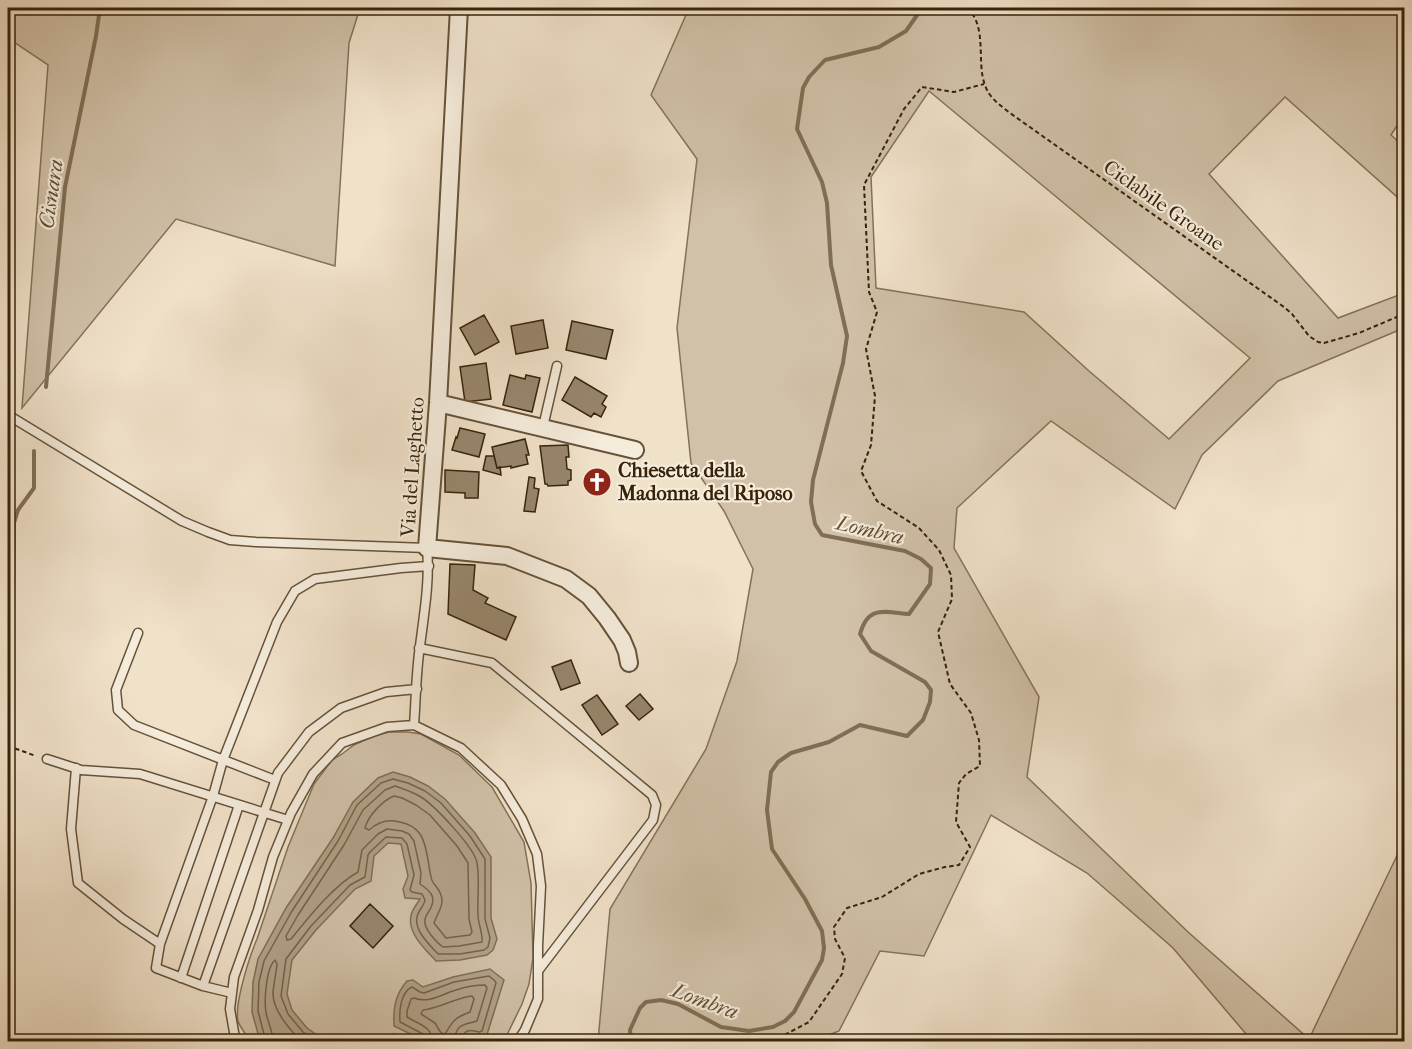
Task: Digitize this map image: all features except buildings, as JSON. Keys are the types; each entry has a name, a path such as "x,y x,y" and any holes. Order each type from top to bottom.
{"street":[{"name":"Via del Laghetto","path":"427,549 438,403 459,8"},
{"path":"438,403 635,450"},
{"path":"427,549 507,556 566,579 589,597 607,618 622,640 629,663"}],"lane":[{"path":"543,428 557,366"},
{"name":"Via del Laghetto","path":"8,415 182,521 230,540 427,549"},
{"path":"414,725 419,648 429,566 427,549"},
{"path":"232,993 203,986 156,968 160,944 213,796 223,760 277,622 295,591 315,579 429,566"},
{"path":"138,633 116,690 118,710 134,725 275,780"},
{"path":"419,648 492,663 652,795 656,805 653,820 538,972"},
{"path":"203,986 278,773 309,732 341,708 386,692 417,689"},
{"path":"238,1041 235,1038 230,1009 234,977 258,910 273,856 288,819 313,774 342,743 387,727 414,725 461,748 501,785 522,819 537,854 541,886 538,999 525,1030 517,1041"},
{"path":"47,759 76,768 140,774 288,819"},
{"path":"76,768 71,829 78,883 123,919 160,944"},
{"path":"181,978 240,805"}],"path":[{"path":"712,1041 727,1039 773,1041 809,1022 842,974 845,958 835,939 834,927 847,908 882,897 919,874 959,865 970,847 956,822 959,783 966,774 980,766 979,740 971,713 950,684 938,632 952,599 951,575 939,550 919,528 877,501 861,471 871,445 875,396 866,349 877,312 869,292 864,186 904,110 922,87 954,92 984,84 979,33 976,20 968,8"},
{"name":"Ciclabile Groane","path":"984,84 988,93 1010,113 1284,306 1309,336 1318,342 1324,343 1359,333 1404,314"},
{"path":"8,746 47,759"}],"shaded area":[{"path":"8,8 360,8 349,43 335,266 176,219 22,408 48,65 8,38"},
{"path":"689,8 1321,8 1326,13 1331,8 1404,8 1404,115 1391,135 1404,147 1404,203 1285,97 1209,174 1338,318 1404,293 1404,328 1278,381 1202,455 1175,509 1051,421 957,508 954,548 1039,697 1027,777 1188,932 1309,1039 1404,841 1404,1041 1252,1041 1173,948 1087,873 991,815 924,956 880,951 839,1031 811,1042 598,1041 610,909 706,749 737,661 753,569 724,511 691,463 677,328 697,159 651,95","holes":["929,91 1250,358 1169,439 1024,312 876,288 871,177"]},
{"path":"389,732 421,734 459,755 492,787 524,842 531,883 533,958 529,984 522,1004 504,1041 250,1041 240,1026 237,1013 243,980 288,847 314,784 332,760 354,745 373,736"}],"water":[{"path":"393,772 428,786 445,799 475,833 491,857 491,918 497,939 493,950 487,955 460,960 436,961 418,941 412,929 411,914 420,899 405,898 403,889 408,876 401,844 388,843 374,856 371,881 355,889 316,930 292,960 287,994 292,1010 307,1028 317,1035 315,1041 260,1041 252,1012 253,982 258,959 286,908 333,838 353,802 378,778"},
{"path":"490,969 504,980 485,1041 470,1035 467,1041 425,1041 394,1026 396,1002 407,981 413,980 423,987 453,977"},
{"path":"393,1034 409,1041 326,1041 327,1038 360,1039"}],"waterway":[{"name":"Cisnara","path":"46,387 65,187 100,8"},
{"name":"Lombra","path":"631,1042 630,1030 640,1008 646,1002 661,1000 678,1004 721,1027 749,1031 773,1027 785,1021 794,1012 822,960 824,948 822,931 805,899 772,849 767,810 771,772 778,762 791,753 829,742 860,725 907,736 923,720 930,702 931,690 925,682 871,651 860,634 863,625 872,614 878,612 909,614 930,584 931,568 921,559 905,551 822,535 815,524 811,502 813,480 843,363 847,336 831,265 827,203 822,182 797,129 803,88 809,77 825,60 879,47 906,31 922,8"},
{"name":"Cisnara","path":"8,650 13,609 14,523 18,510 34,488 34,451"}],"place":[{"name":"Chiesetta della Madonna del Riposo","path":"597,482"}]}
